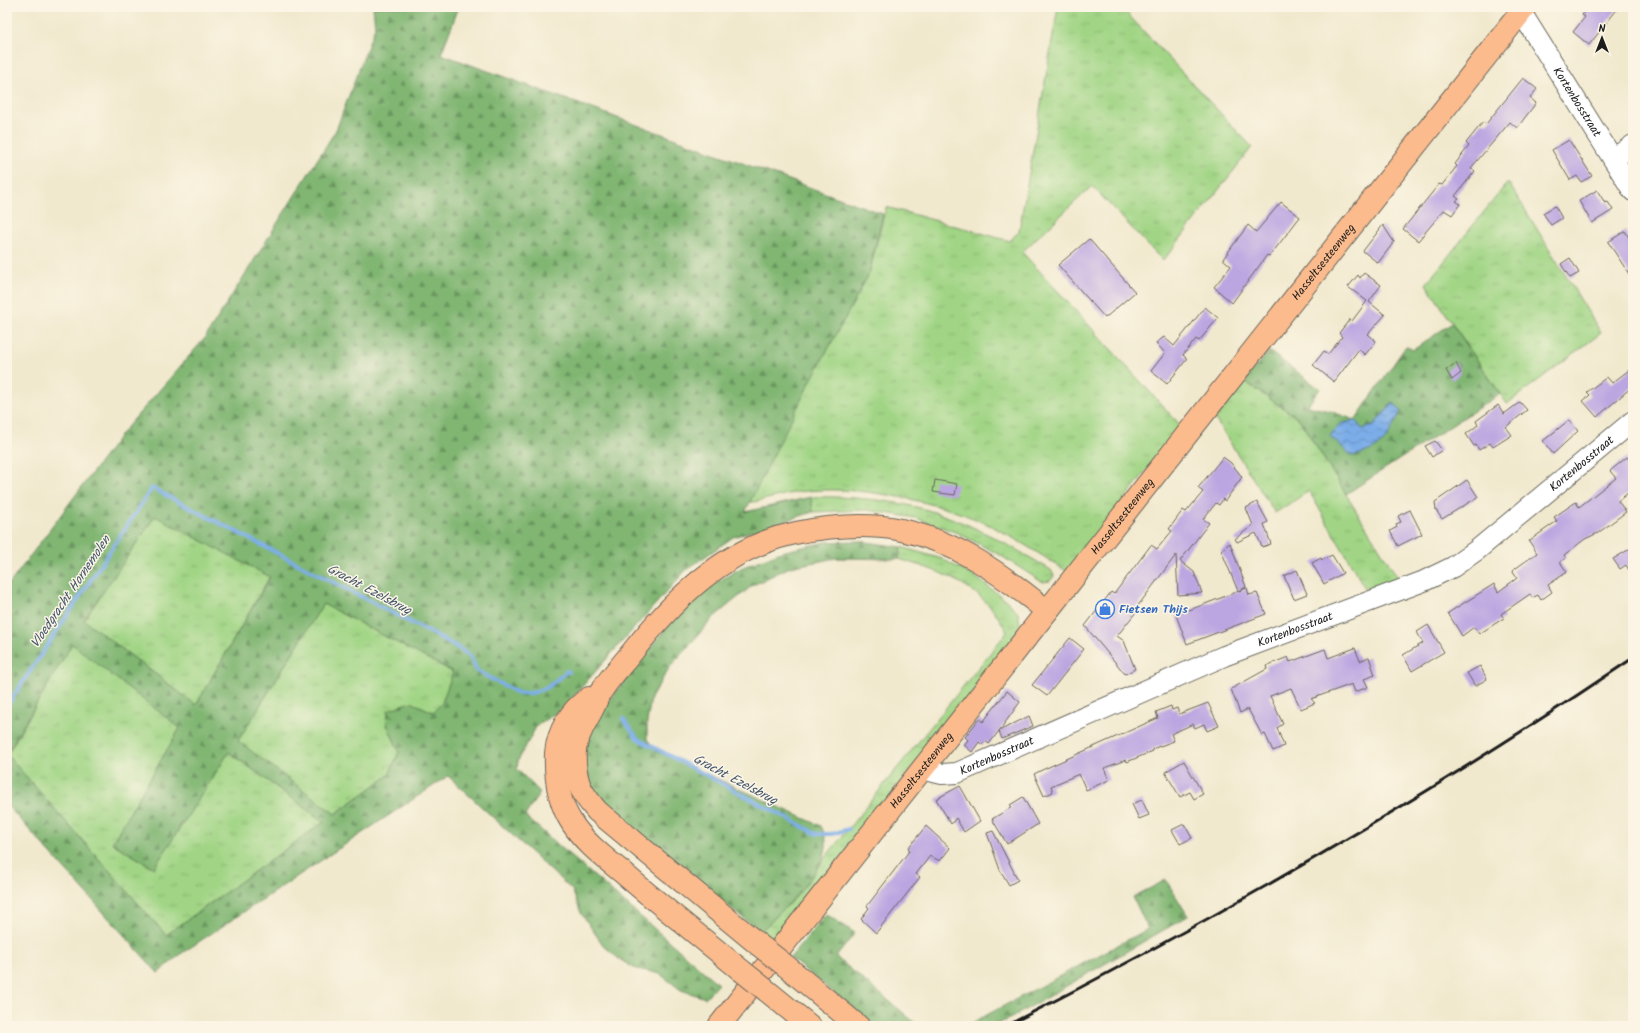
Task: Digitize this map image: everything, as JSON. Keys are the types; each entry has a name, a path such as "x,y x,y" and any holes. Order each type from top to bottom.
{"main road":[{"name":"Hasseltsesteenweg","path":"719,1026 1523,10"},
{"path":"858,1026 597,810 582,791 577,772 575,750 582,726 601,691 659,619 689,590 727,560 766,542 804,532 853,526 896,529 936,541 971,556 1004,576 1047,611"},
{"path":"601,691 580,704 565,722 557,746 555,776 563,806 572,824 598,852 641,889 810,1026"}],"street":[{"name":"Kortenbosstraat","path":"1523,10 1633,191"},
{"path":"1613,159 1633,146"},
{"name":"Kortenbosstraat","path":"922,769 942,774 957,773 1224,656 1320,619 1399,592 1453,568 1477,550 1633,421"}],"green space":[{"path":"373,7 459,7 441,54 883,214 869,274 810,382 745,512 811,497 813,512 733,537 686,570 562,709 537,725 518,761 517,769 540,792 525,816 718,984 705,998 681,990 660,974 634,968 619,959 603,945 581,913 572,890 448,776 182,953 158,973 7,805 7,755 166,935 324,822 229,752 154,868 112,843 180,728 72,644 7,753 7,587 122,433 205,338 336,130 375,27","holes":["155,516 270,577 196,705 84,620","323,604 453,672 442,703 433,712 411,702 388,710 387,724 399,752 389,775 335,814 238,741"]},
{"path":"1058,7 1121,7 1252,147 1163,261 1092,186 1022,252 1181,426 1068,572 996,528 942,507 918,501 869,492 820,490 798,492 748,503 810,382 869,274 886,207 1010,241 1019,231"},
{"path":"1508,182 1601,333 1507,404 1426,284"},
{"path":"1452,323 1500,394 1346,494 1299,419 1244,381 1269,351 1320,389 1307,406 1330,411 1355,420 1406,346 1413,350"},
{"path":"1244,381 1299,419 1398,578 1367,592 1309,491 1275,513 1215,419"},
{"path":"811,497 842,497 891,502 937,513 966,524 995,538 1051,570 1054,576 1050,581 1042,582 1000,555 958,533 916,518 867,510 813,512"},
{"path":"155,516 270,576 196,705 84,620"},
{"path":"860,541 901,547 899,559 836,558 790,567 753,585 714,617 669,668 651,698 647,722 647,739 656,751 821,826 826,841 825,852 820,864 812,877 790,903 760,932 604,803 590,785 586,772 583,748 593,721 672,620 710,586 741,568 781,552 826,542"},
{"path":"901,547 942,559 974,576 1007,601 1018,613 1020,624 1019,635 773,942 760,932 796,897 824,859 1007,632 998,616 975,592 947,576 899,559"},
{"path":"323,604 453,672 442,703 433,712 411,702 387,724 399,752 389,775 335,814 237,742"},
{"path":"72,643 180,728 112,843 154,868 229,752 324,822 166,935 7,755"},
{"path":"1166,880 1188,916 1011,1018 993,1026 966,1026 1148,929 1133,897"},
{"path":"826,914 855,933 836,957 919,1026 876,1026 790,958"}],"water":[{"path":"1393,402 1401,411 1388,436 1372,450 1352,456 1330,436 1340,424 1355,420 1362,429 1373,426"}],"building":[{"path":"1588,7 1619,7 1589,45 1573,32 1585,17 1582,15"},
{"path":"1523,78 1537,89 1530,98 1536,103 1517,128 1510,122 1471,168 1475,171 1455,196 1459,199 1456,201 1460,204 1452,215 1444,210 1418,241 1403,229 1439,184 1442,185 1457,166 1455,164 1469,146 1466,143 1483,122 1486,124"},
{"path":"1569,140 1592,176 1581,182 1577,176 1570,180 1552,150"},
{"path":"1597,190 1605,203 1608,202 1613,210 1592,223 1579,201"},
{"path":"1281,202 1300,217 1276,248 1269,256 1267,255 1232,303 1214,287 1231,266 1223,259 1248,225 1256,232"},
{"path":"1555,206 1562,218 1551,225 1543,213"},
{"path":"1383,225 1394,242 1378,263 1363,251"},
{"path":"1625,231 1633,244 1633,280 1608,242"},
{"path":"1089,239 1135,292 1105,318 1058,265"},
{"path":"1570,258 1579,273 1570,278 1561,264"},
{"path":"1364,273 1381,285 1369,302 1385,315 1368,334 1376,341 1365,355 1359,349 1334,382 1313,365 1324,351 1328,354 1342,337 1339,333 1350,319 1352,321 1367,301 1348,287 1358,275 1360,278"},
{"path":"1205,307 1218,318 1199,341 1196,339 1183,355 1187,359 1167,384 1151,371 1165,353 1156,343 1164,337 1174,346"},
{"path":"1456,363 1461,373 1452,380 1446,370"},
{"path":"1633,367 1633,386 1597,417 1583,401 1590,395 1587,392 1607,377 1612,383"},
{"path":"1520,402 1527,410 1506,427 1512,435 1493,447 1490,443 1479,450 1476,445 1474,446 1466,434 1478,425 1476,421 1498,405 1504,414"},
{"path":"1569,420 1578,431 1553,454 1543,441"},
{"path":"1435,441 1442,450 1432,457 1425,446"},
{"path":"1223,457 1231,463 1242,477 1225,501 1223,499 1219,505 1216,503 1203,519 1209,523 1180,561 1194,572 1202,593 1178,595 1176,555 1134,611 1136,612 1117,636 1124,641 1135,669 1125,674 1085,626 1111,592 1114,594 1151,545 1157,549 1172,531 1169,529 1183,510 1186,512 1203,492 1198,488"},
{"path":"1627,457 1633,464 1633,489 1618,501 1626,512 1598,533 1585,539 1564,555 1566,558 1560,562 1567,572 1548,585 1552,592 1541,600 1538,595 1532,598 1530,594 1501,614 1504,618 1479,634 1474,627 1462,636 1448,613 1494,584 1498,592 1517,578 1512,571 1537,553 1529,541 1557,521 1554,517 1576,502 1579,507 1616,478 1610,471"},
{"path":"935,480 957,484 955,495 933,492"},
{"path":"1467,480 1478,497 1442,519 1436,510 1435,502"},
{"path":"1257,502 1268,522 1264,524 1271,544 1262,547 1256,533 1237,542 1235,539 1253,525 1246,508"},
{"path":"1410,510 1422,534 1398,546 1390,531 1397,527 1396,524 1401,522 1398,516"},
{"path":"1230,543 1246,587 1238,591 1221,550"},
{"path":"1633,547 1633,577 1626,565 1620,569 1613,559"},
{"path":"1332,555 1343,573 1324,584 1312,563 1321,558 1322,560"},
{"path":"1297,570 1307,594 1294,599 1284,576"},
{"path":"1247,588 1249,595 1257,593 1266,614 1187,644 1176,615"},
{"path":"1428,625 1444,652 1412,671 1403,655 1423,643 1417,632"},
{"path":"1070,638 1084,649 1047,696 1032,685"},
{"path":"1355,648 1360,661 1369,657 1375,675 1364,679 1368,687 1355,692 1352,684 1311,699 1315,703 1301,709 1291,688 1270,696 1283,724 1277,728 1284,746 1273,751 1265,734 1262,735 1248,709 1240,713 1231,689 1267,669 1266,666 1288,657 1290,662 1325,649 1328,658"},
{"path":"1480,666 1487,679 1475,686 1467,673"},
{"path":"1007,691 1020,702 989,744 985,741 982,745 979,742 972,752 964,745 968,740 965,737 979,719 983,722"},
{"path":"1208,703 1219,726 1207,731 1204,724 1195,728 1193,724 1171,734 1174,741 1152,749 1153,751 1127,762 1126,760 1104,768 1109,780 1086,790 1079,774 1051,786 1053,792 1044,796 1034,774 1158,718 1156,712 1171,706 1172,710 1177,708 1179,714"},
{"path":"1029,716 1033,726 1002,739 999,731"},
{"path":"1184,761 1203,794 1194,799 1190,792 1180,797 1165,772"},
{"path":"960,786 980,821 964,832 956,818 951,824 936,799"},
{"path":"1023,797 1038,824 1007,844 992,819 1012,807 1010,805"},
{"path":"1142,800 1149,815 1139,819 1132,804"},
{"path":"1184,824 1192,838 1180,844 1172,830"},
{"path":"926,826 950,848 940,861 930,856 916,874 920,877 876,933 861,919 869,908 867,906 910,850 908,848"},
{"path":"993,831 1018,880 1009,885 1000,870 987,833"}],"waterway":[{"name":"Gracht Ezelsbrug","path":"7,706 152,488 452,644 469,655 477,671 518,693 532,693 548,687 567,671 569,672"},
{"name":"Gracht Ezelsbrug","path":"623,719 638,739 817,834 832,834 849,829"}],"railway":[{"path":"1006,1026 1167,941 1325,852 1481,757 1633,658"}],"place":[{"name":"Fietsen Thijs","path":"1105,609"}],"water label":[{"name":"Vloedgracht Hornemolen","path":"71,592"}]}
